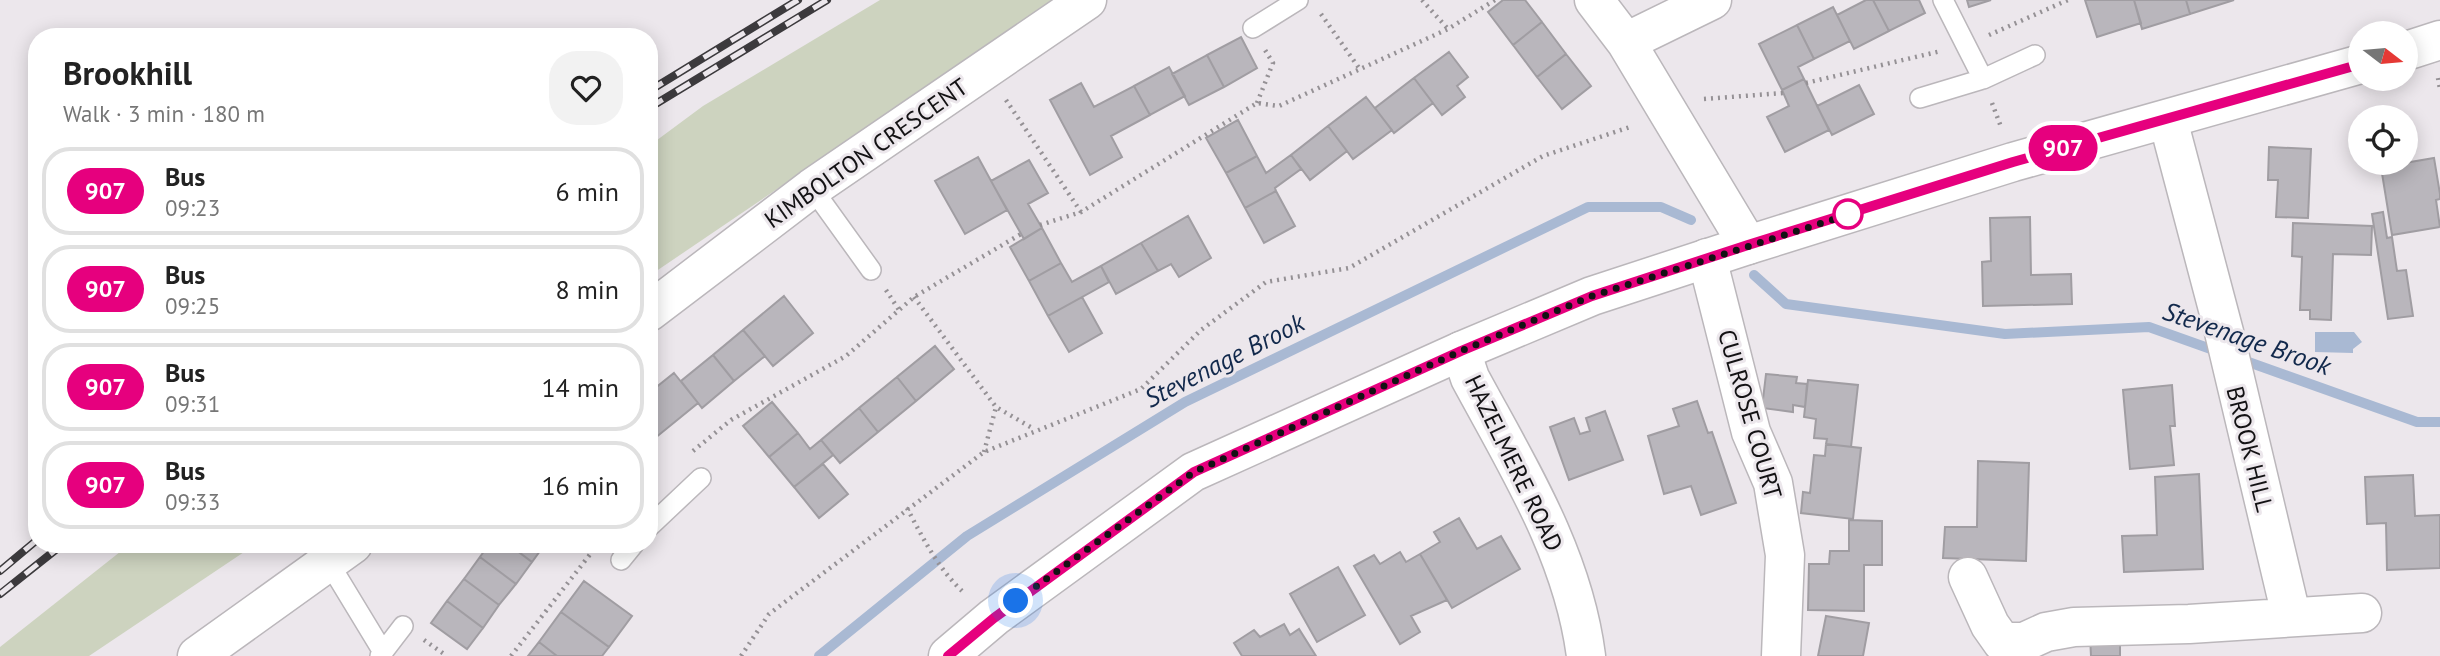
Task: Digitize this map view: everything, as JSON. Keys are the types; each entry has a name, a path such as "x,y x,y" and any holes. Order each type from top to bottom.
{"street":[{"name":"KIMBOLTON CRESCENT","path":"658,305 812,188 1087,0"},
{"path":"1594,0 1626,42 1748,245"},
{"path":"1626,42 1712,0"},
{"path":"2418,47 2440,40"},
{"path":"948,656 994,618 1194,472 1461,351 1592,296 1707,258 2013,162 2348,68"},
{"name":"BROOK HILL","path":"2168,120 2224,332 2235,388 2291,615"},
{"name":"CULROSE COURT","path":"1707,258 1751,432 1773,483 1785,555 1781,656"},
{"name":"HAZELMERE ROAD","path":"1461,351 1470,378 1554,534 1581,617 1586,656"},
{"path":"197,656 341,554"},
{"path":"1968,578 1990,625 2002,642 2024,642 2046,632 2074,627 2189,624 2291,615 2362,613"}],"lane":[{"path":"1253,28 1298,0"},
{"path":"1942,0 1983,79"},
{"path":"1920,98 1983,79 2035,55"},
{"path":"812,188 871,270"},
{"path":"658,516 701,478"},
{"path":"621,560 627,553"},
{"path":"341,554 382,654"},
{"path":"382,654 403,626"}],"path":[{"path":"1422,0 1448,29"},
{"path":"1257,103 1279,106 1448,29 1495,0"},
{"path":"1318,11 1359,68"},
{"path":"1040,225 1081,212 1257,103 1273,63 1253,28"},
{"path":"986,69 1081,212"},
{"path":"1983,79 2006,140"},
{"path":"1697,100 1783,93"},
{"path":"741,656 769,614 984,452 1034,429 1140,388 1201,330 1266,282 1349,268 1543,156 1636,124"},
{"path":"690,453 731,420 846,356 914,297 1021,234"},
{"path":"914,297 996,407 1034,429"},
{"path":"984,452 996,407"},
{"path":"907,508 931,554 953,583"},
{"path":"511,656 590,553"}],"green space":[{"path":"880,0 1056,0 658,270 658,139 703,106"},
{"path":"119,553 243,553 89,656 0,656 0,647"}],"water":[{"path":"2315,332 2354,332 2362,342 2353,349 2353,353 2315,352"}],"building":[{"path":"1503,0 1525,0 1542,22 1513,45 1488,12"},
{"path":"1866,0 1873,0 1889,31 1854,49 1837,15"},
{"path":"1873,0 1919,0 1925,13 1889,31"},
{"path":"1967,0 1991,0 1969,7"},
{"path":"2085,0 2134,0 2141,23 2097,37"},
{"path":"2134,0 2186,0 2190,14 2142,29"},
{"path":"2186,0 2234,0 2190,14"},
{"path":"1833,7 1850,41 1814,59 1797,25"},
{"path":"1542,22 1566,54 1537,77 1513,45"},
{"path":"1797,25 1814,59 1798,67 1804,79 1782,90 1759,44"},
{"path":"1241,37 1257,68 1224,87 1207,55"},
{"path":"1449,52 1468,77 1457,86 1465,97 1442,115 1414,78"},
{"path":"1566,54 1591,86 1562,109 1537,77"},
{"path":"1207,55 1224,87 1189,105 1172,74"},
{"path":"1169,67 1185,96 1150,115 1134,86"},
{"path":"1414,78 1433,103 1394,133 1375,108"},
{"path":"1804,79 1829,130 1785,152 1767,117 1789,106 1782,90"},
{"path":"1081,83 1094,107 1134,86 1150,115 1111,136 1122,157 1090,175 1050,100"},
{"path":"1859,85 1874,114 1832,135 1817,106"},
{"path":"1366,97 1392,130 1353,159 1328,126"},
{"path":"1238,120 1257,156 1226,173 1206,138"},
{"path":"1328,126 1347,151 1310,180 1291,155"},
{"path":"2269,147 2311,149 2308,218 2276,217 2278,180 2268,180"},
{"path":"1291,155 1301,169 1275,188 1276,191 1245,208 1226,173 1257,156 1266,173"},
{"path":"978,157 1007,210 965,234 935,181"},
{"path":"2434,158 2440,194 2440,199 2436,200 2440,227 2392,235 2382,175 2418,175 2418,161"},
{"path":"1029,160 1048,193 1028,204 1042,228 1024,239 991,181"},
{"path":"1276,191 1295,226 1264,243 1245,208"},
{"path":"2383,212 2387,238 2392,237 2397,271 2406,270 2413,316 2388,319 2372,214"},
{"path":"1188,216 1211,258 1179,277 1171,264 1158,271 1141,243"},
{"path":"2030,217 2031,275 2071,274 2072,304 1983,306 1982,262 1991,261 1990,218"},
{"path":"2293,223 2372,226 2371,255 2333,254 2331,320 2310,319 2310,310 2300,310 2302,257 2292,256"},
{"path":"1042,228 1061,263 1029,281 1010,247"},
{"path":"1141,243 1158,271 1116,294 1101,266"},
{"path":"1061,263 1072,282 1101,266 1109,282 1048,316 1029,281"},
{"path":"784,296 813,333 773,366 743,330"},
{"path":"1082,297 1102,333 1069,352 1048,316"},
{"path":"743,330 765,356 734,381 713,355"},
{"path":"935,346 954,369 916,401 897,377"},
{"path":"713,355 734,381 702,408 681,381"},
{"path":"674,373 698,403 658,436 658,386"},
{"path":"1766,374 1797,377 1796,383 1807,384 1805,407 1793,405 1793,412 1762,408"},
{"path":"897,377 916,401 878,432 859,408"},
{"path":"1808,380 1858,385 1851,447 1826,444 1827,439 1814,438 1816,419 1804,417"},
{"path":"2172,385 2175,426 2170,426 2174,465 2130,469 2123,390"},
{"path":"1697,401 1708,433 1712,432 1736,503 1701,515 1691,486 1664,494 1648,436 1679,426 1673,409"},
{"path":"772,402 798,433 769,457 743,426"},
{"path":"859,408 878,432 840,463 821,440"},
{"path":"1605,411 1623,460 1569,480 1550,427 1574,418 1580,434 1590,431 1586,418"},
{"path":"798,433 810,449 821,440 833,455 794,487 769,457"},
{"path":"1826,444 1861,448 1853,519 1801,513 1803,492 1810,493 1814,455 1825,456"},
{"path":"1978,461 2029,463 2026,561 1943,558 1945,527 1977,527"},
{"path":"823,464 848,494 819,518 794,487"},
{"path":"2199,474 2203,569 2124,572 2122,536 2157,535 2155,477"},
{"path":"2413,475 2415,516 2440,515 2440,568 2387,570 2386,523 2367,524 2365,477"},
{"path":"1459,518 1477,549 1501,536 1520,569 1452,608 1420,554 1440,542 1434,532"},
{"path":"1849,520 1882,521 1882,565 1864,565 1864,611 1808,610 1809,564 1829,564 1830,551 1849,551"},
{"path":"1400,552 1406,562 1420,554 1447,600 1411,616 1420,632 1400,644 1354,566 1374,555 1380,564"},
{"path":"483,553 520,553 532,562 516,584 480,557"},
{"path":"520,553 538,553 532,562"},
{"path":"480,557 516,584 499,605 464,579"},
{"path":"1338,567 1365,615 1317,642 1290,594"},
{"path":"464,579 499,605 483,628 447,601"},
{"path":"584,581 632,616 609,647 561,612"},
{"path":"447,601 483,628 467,649 431,623"},
{"path":"561,612 609,647 602,656 557,656 539,642"},
{"path":"1826,616 1869,623 1863,656 1818,656"},
{"path":"1284,624 1290,635 1299,629 1316,656 1242,656 1234,643 1254,630 1260,637"},
{"path":"2120,635 2120,656 2091,656 2090,636"},
{"path":"539,642 557,656 528,656"}],"waterway":[{"name":"Stevenage Brook","path":"819,656 967,536 1185,402 1588,207 1661,207 1691,220"},
{"name":"Stevenage Brook","path":"1754,275 1786,304 2005,334 2149,327 2222,353"},
{"name":"Stevenage Brook","path":"2240,359 2417,422 2440,422"}],"railway":[{"path":"658,86 798,0"},
{"path":"658,103 827,0"},
{"path":"0,571 28,548"},
{"path":"0,594 52,553"}],"bus line":[{"name":"907","path":"948,656 994,618 1194,472 1461,351 1592,296 1748,245 2013,162 2348,68"}],"route":[{"path":"1016,601 1194,472 1461,351 1592,296 1860,211 1848,214"}]}
